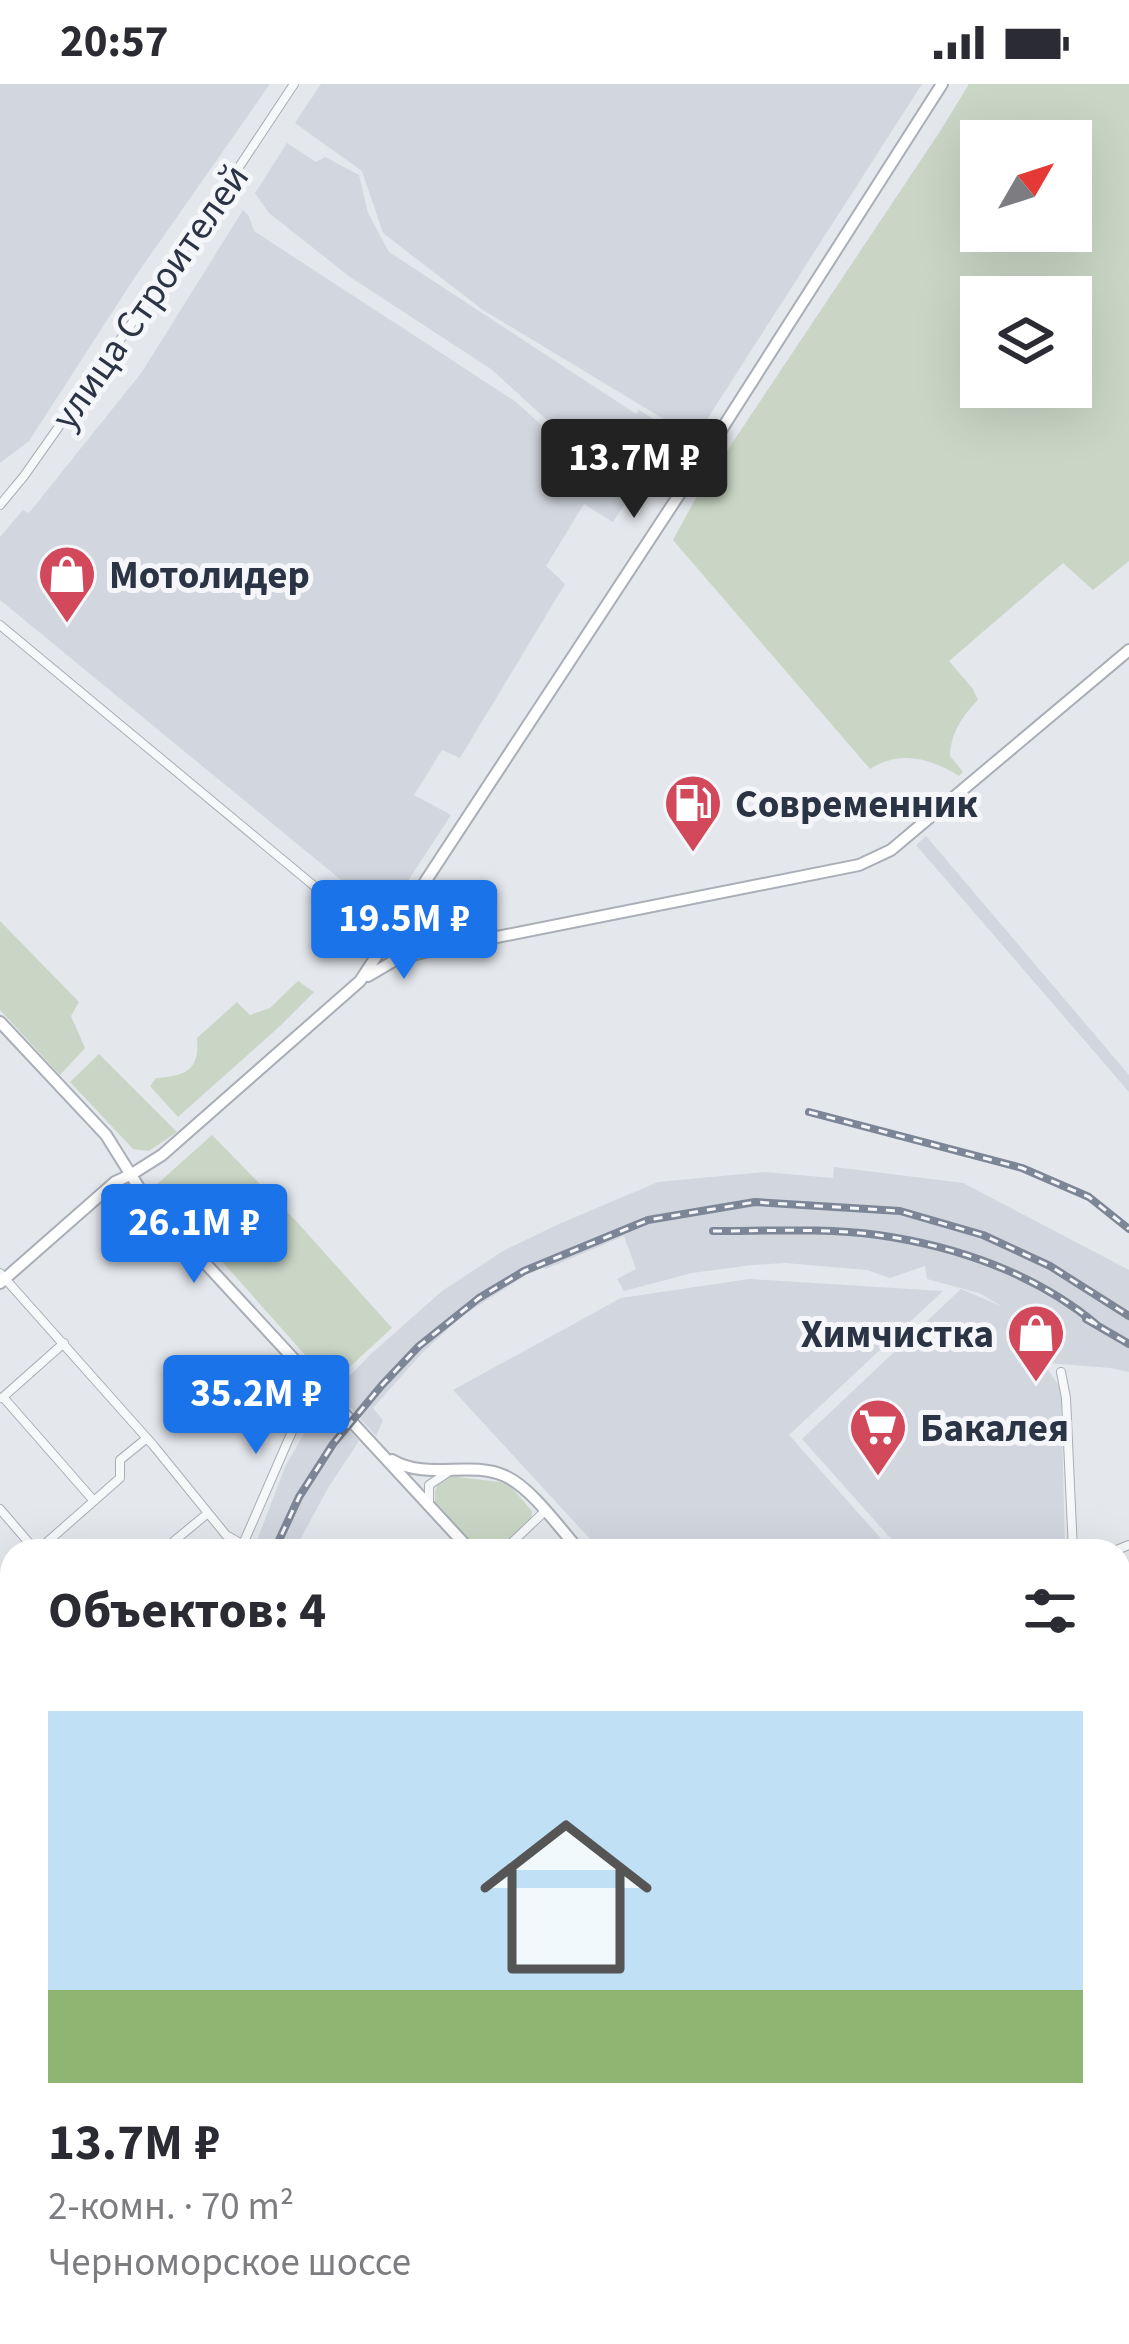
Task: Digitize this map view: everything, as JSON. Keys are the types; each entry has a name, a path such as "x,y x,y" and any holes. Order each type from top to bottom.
{"main road":[{"path":"360,981 942,84"},
{"path":"2,1277 115,1182 162,1154 360,981 397,959 860,865 891,850 1129,650"},
{"path":"385,945 432,950"},
{"path":"0,1022 106,1135 146,1199 459,1539"},
{"path":"162,1154 149,1171 146,1187 173,1228"},
{"path":"379,1452 405,1467 424,1471 502,1474 519,1484 569,1539"}],"street":[{"name":"улица Строителей","path":"0,505 180,254 294,84"},
{"path":"0,625 385,945"},
{"path":"2,1277 231,1539"},
{"path":"64,1343 2,1398 94,1501"},
{"path":"1061,1372 1072,1539"},
{"path":"245,1539 314,1381"},
{"path":"50,1539 121,1478 120,1460 147,1438"},
{"path":"429,1505 429,1485 452,1471"},
{"path":"0,1509 26,1539"},
{"path":"516,1539 544,1512"},
{"path":"177,1539 208,1513"}],"shaded area":[{"path":"0,84 270,84 135,277 29,441 0,463"},
{"path":"321,84 922,84 695,438 483,310 383,233 362,171 295,123"},
{"path":"287,143 316,162 325,157 359,175 368,213 389,252 636,414 639,410 668,428 629,495 491,369 350,277 269,213 255,193"},
{"path":"243,210 254,231 516,402 626,502 613,522 584,504 546,566 565,584 460,758 442,750 414,795 451,815 385,916 0,600 0,537 23,510 29,513 142,372"},
{"path":"926,836 1129,1075 1129,1092 916,845"},
{"path":"834,1167 963,1183 1129,1270 1129,1372 1035,1362 1022,1342 1033,1364 1046,1367 1061,1389 1065,1539 891,1539 802,1439 961,1289 1003,1307 979,1293 927,1279 925,1266 890,1278 867,1270 752,1265 692,1273 624,1291 617,1279 636,1269 624,1236 546,1269 540,1266 462,1316 373,1408 383,1420 376,1436 335,1391 442,1291 503,1251 559,1224 658,1182 764,1172 833,1178"},
{"path":"749,1279 943,1291 789,1435 881,1539 590,1539 453,1390 621,1298"},
{"path":"322,1402 359,1441 300,1539 258,1539 285,1467"}],"green space":[{"path":"969,84 1129,84 1129,561 1093,590 1063,563 949,661 978,700 953,740 950,756 963,772 959,776 937,765 904,758 870,769 673,540 697,496"},
{"path":"0,921 79,1002 71,1016 85,1048 60,1075 0,1010"},
{"path":"298,981 314,992 178,1117 150,1086 156,1078 188,1070 196,1058 197,1038 237,1002 250,1015 270,1008"},
{"path":"99,1054 177,1132 149,1151 133,1149 70,1082"},
{"path":"212,1135 392,1328 331,1384 155,1186"},
{"path":"449,1476 500,1482 511,1487 532,1511 531,1522 512,1539 467,1539 435,1503 439,1481"}],"railway":[{"path":"809,1112 1022,1168 1089,1197 1129,1229"},
{"path":"280,1539 299,1497 333,1444 419,1346 479,1298 524,1271 648,1220 755,1202 900,1211 983,1235 1050,1266 1129,1316"},
{"path":"713,1231 858,1233 937,1247 1022,1277 1097,1325"},
{"path":"1086,1319 1129,1344"}],"place":[{"name":"Мотолидер","path":"67,625"},
{"name":"Современник","path":"693,854"},
{"name":"Химчистка","path":"1036,1384"},
{"name":"Бакалея","path":"878,1478"}]}
